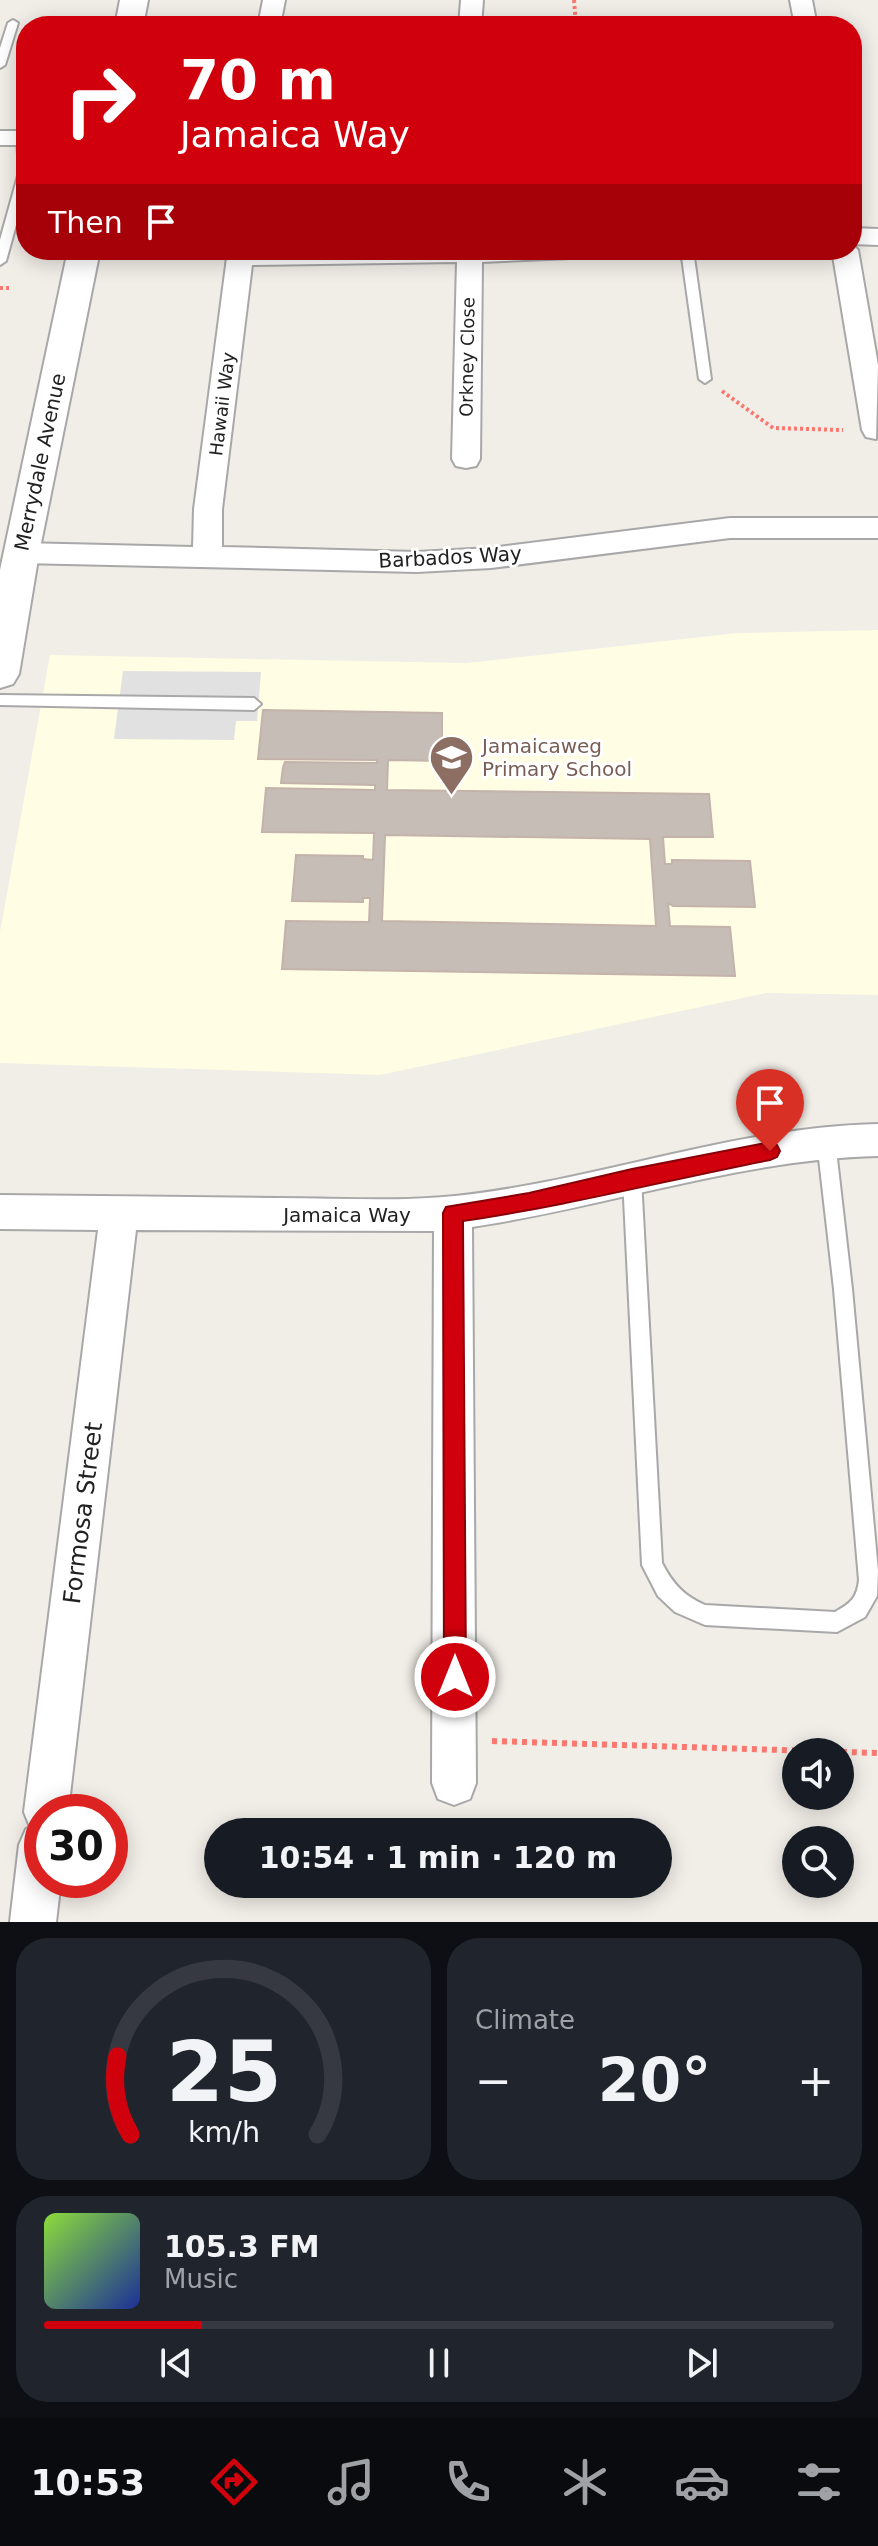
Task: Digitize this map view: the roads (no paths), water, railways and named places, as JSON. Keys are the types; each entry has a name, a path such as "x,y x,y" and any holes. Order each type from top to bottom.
{"street":[{"name":"Merrydale Avenue","path":"0,674 21,553 82,260"},
{"name":"Hawaii Way","path":"207,558 208,509 239,260"},
{"name":"Orkney Close","path":"466,459 470,260"},
{"path":"847,260 876,430"},
{"name":"Barbados Way","path":"21,553 441,561 491,558 730,528 878,528"},
{"name":"Jamaica Way","path":"0,1212 381,1216 453,1213 529,1202 632,1178 826,1141 878,1140"},
{"path":"453,1213 454,1783"},
{"name":"Formosa Street","path":"48,1794 119,1214"},
{"path":"33,1922 36,1898"}],"lane":[{"path":"0,65 13,23"},
{"path":"0,261 16,204"},
{"path":"688,260 705,379"},
{"path":"0,700 254,704"},
{"path":"632,1178 652,1565 665,1589 682,1605 705,1615 837,1622 858,1610 867,1596 869,1580 843,1289 826,1141"}],"place":[{"name":"Jamaicaweg Primary School","path":"451,797"}]}
